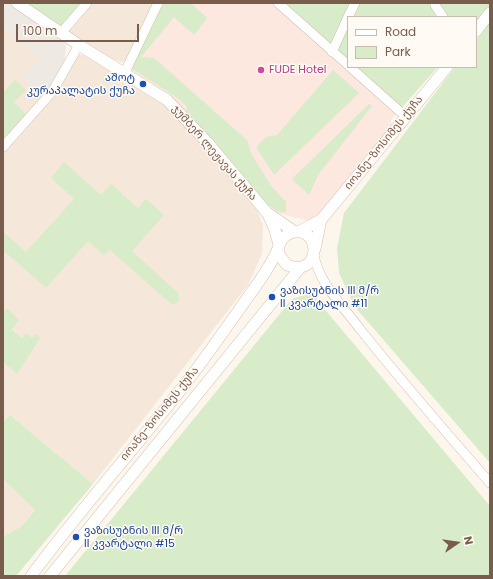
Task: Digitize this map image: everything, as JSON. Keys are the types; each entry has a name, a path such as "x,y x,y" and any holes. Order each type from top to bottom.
{"street":[{"name":"ჯუმბერ ლეჟავას ქუჩა","path":"17,3 79,45 125,72 167,100 208,143 268,214 275,230 279,247"},
{"path":"61,33 87,3"},
{"path":"125,72 158,3"},
{"path":"278,3 347,64"},
{"path":"348,16 355,3"},
{"path":"435,5 442,16"},
{"path":"477,30 490,13"},
{"path":"332,52 347,19"},
{"path":"3,147 52,92 79,45"},
{"path":"351,68 405,116"},
{"name":"იოანე-ზოსიმეს ქუჩა","path":"297,232 321,220 405,116 446,68"},
{"name":"ჯუმბერ ლეჟავას ქუჩა","path":"268,214 297,232"},
{"name":"იოანე-ზოსიმეს ქუჩა","path":"314,253 321,220"},
{"path":"314,253 309,263 301,268 292,268 283,262 279,247 286,235 297,232 308,237 314,253 316,268 326,285 385,361 490,483"},
{"name":"იოანე-ზოსიმეს ქუჩა","path":"34,574 209,353 259,282 279,247"},
{"path":"301,268 326,285"},
{"name":"იოანე-ზოსიმეს ქუჩა","path":"50,576 301,268"}],"shaded area":[{"path":"3,3 9,3 63,41 66,46 64,66 44,97 24,78 40,59 3,26"},
{"path":"93,3 156,3 126,61 121,62 112,59 66,32"},
{"path":"163,3 275,3 396,114 391,120 392,126 315,218 309,221 274,212 132,72 131,68"},
{"path":"3,26 40,59 44,97 3,143"},
{"path":"79,55 87,55 165,102 247,195 257,209 263,226 262,254 248,285 93,484 10,415 3,422 3,362 17,374 32,338 22,338 12,328 19,320 7,309 3,313 3,153 62,85 73,60"},
{"path":"3,479 35,510 22,526 3,537"}],"green space":[{"path":"25,3 81,3 60,27"},
{"path":"164,3 191,3 207,18 194,35 174,17 141,57 154,58 247,140 252,155 272,187 286,202 286,213 277,211 264,202 186,112 187,107 179,99 131,68"},
{"path":"275,3 490,3 490,7 477,24 477,16 347,16 347,68 437,68 396,114"},
{"path":"490,22 490,463 355,307 339,273 337,248 344,213 454,68 477,68 477,39"},
{"path":"333,70 359,93 274,175 256,147 266,137 277,135"},
{"path":"15,80 26,90 14,102 26,115 3,139 3,92"},
{"path":"369,104 372,106 318,175 309,195 292,179"},
{"path":"64,162 101,195 111,184 138,208 146,199 164,215 132,251 178,293 179,301 174,305 110,250 104,255 88,241 46,288 3,250 3,232 26,252 74,199 51,178"},
{"path":"311,293 490,506 490,576 65,576 292,299"},
{"path":"7,308 19,320 12,329 22,338 26,333 32,338 36,334 40,338 17,374 3,362 3,313"},
{"path":"10,415 93,484 16,576 3,576 3,537 22,526 35,510 3,479 3,422"}],"place":[{"name":"FUDE Hotel","path":"261,70"},
{"name":"აშოტ კურაპალატის ქუჩა","path":"143,84"},
{"name":"ვაზისუბნის III მ/რ II კვარტალი #11","path":"272,297"},
{"name":"ვაზისუბნის III მ/რ II კვარტალი #15","path":"76,537"}]}
